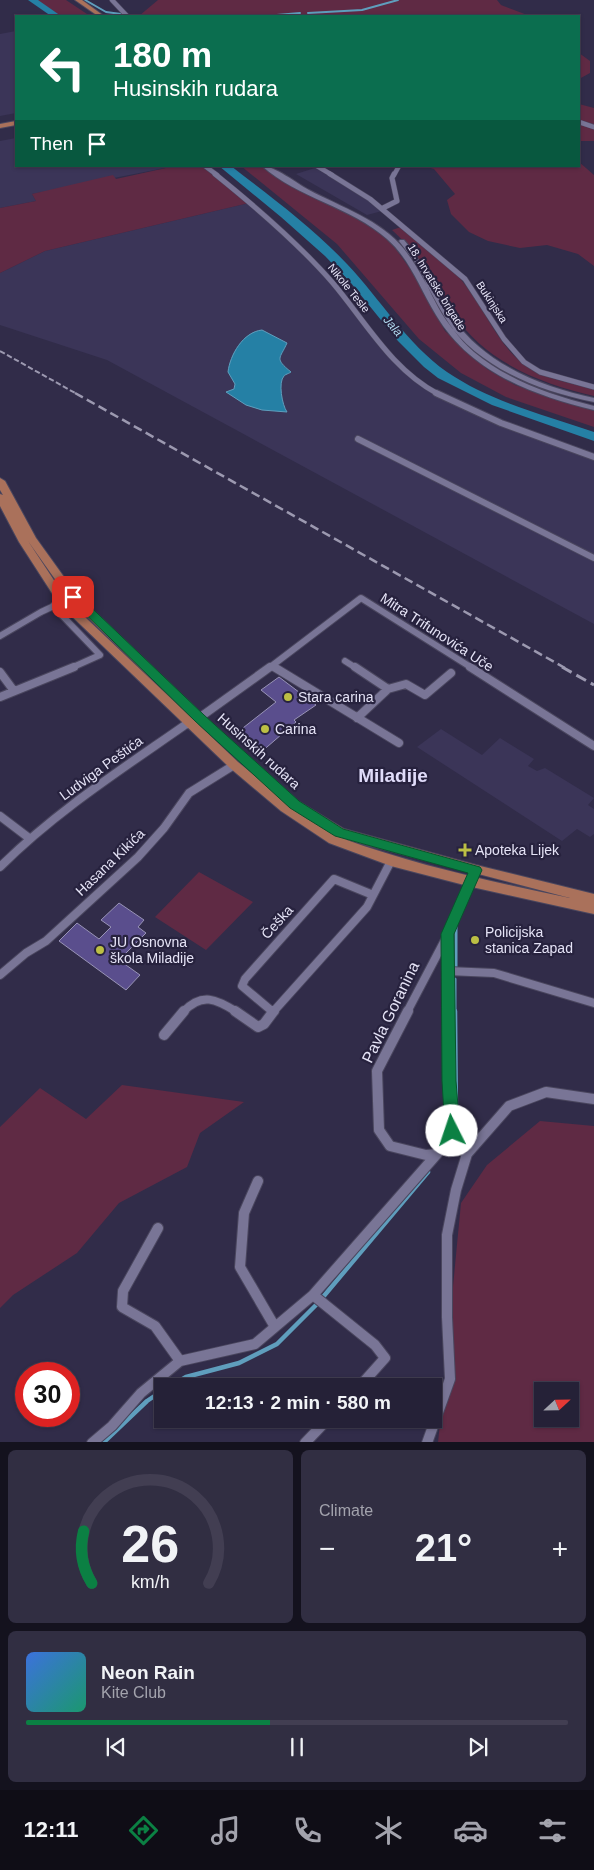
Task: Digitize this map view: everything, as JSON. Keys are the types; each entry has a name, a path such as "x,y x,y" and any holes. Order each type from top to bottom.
{"main road":[{"path":"70,0 92,15"},
{"path":"78,0 100,15"},
{"path":"0,126 15,122"},
{"name":"18. hrvatske brigade","path":"267,167 376,227 394,241 409,261 441,320 454,338 470,354 499,373 526,387 564,401 594,408"},
{"name":"18. hrvatske brigade","path":"278,167 376,221 390,231 413,254 424,270 450,320 476,349 506,368 555,391 594,400"},
{"name":"Husinskih rudara","path":"0,481 32,539 63,602"},
{"name":"Husinskih rudara","path":"0,497 24,542 63,602 196,721 294,804 340,832 474,876 594,909"},
{"name":"Husinskih rudara","path":"196,721 234,765 285,808 332,840 390,861 594,899"}],"street":[{"path":"112,0 126,15"},
{"path":"580,122 594,127"},
{"name":"Nikole Tesle","path":"206,167 301,250 322,271 393,360 415,380 484,415 594,457"},
{"name":"Bukinjska","path":"320,167 358,190 383,208 465,279 504,339 524,362 540,372 594,387"},
{"path":"383,208 397,201 392,178 398,167"},
{"path":"358,439 593,556"},
{"name":"Mitra Trifunovića Uče","path":"196,721 361,598 594,746"},
{"path":"0,636 63,602"},
{"name":"Husinskih rudara","path":"0,697 85,663 100,655 63,602"},
{"path":"345,661 388,689 357,718"},
{"path":"272,666 399,743"},
{"path":"0,672 14,690"},
{"name":"Mitra Trifunovića Uče","path":"388,689 406,684 425,694 451,673"},
{"name":"Ludviga Peštića","path":"0,867 29,838 136,759 186,725 196,721"},
{"name":"Hasana Kikića","path":"0,975 26,953 46,941 138,857 164,828 189,794 234,765"},
{"path":"0,816 29,838"},
{"path":"164,1035 195,1001 206,997 217,1001 258,1027 264,1024 367,907 390,861"},
{"name":"Pavla Goranina","path":"437,1154 426,1155 390,1146 379,1130 377,1071 448,934 474,876"},
{"name":"Češka","path":"273,1012 242,986 245,979 334,879 373,895"},
{"name":"Pavla Goranina","path":"92,1442 112,1426 140,1393 180,1361 255,1344 276,1327 313,1295 437,1154 452,1131 449,1081 448,934"},
{"path":"448,971 494,973 594,1003"},
{"path":"427,1442 450,1379 447,1317 447,1235 456,1190 467,1154 509,1106 546,1092 594,1099"},
{"path":"258,1182 244,1213 240,1267 276,1327"},
{"path":"158,1228 122,1291 122,1307 155,1326 180,1361"},
{"path":"313,1295 375,1345 385,1358 367,1378"},
{"path":"305,1442 319,1428"}],"shaded area":[{"path":"35,0 66,0 88,15 59,15"},
{"path":"158,0 497,0 501,5 527,15 140,15"},
{"path":"15,31 15,113 0,116 0,34"},
{"path":"580,54 590,61 590,73 580,78"},
{"path":"580,104 594,108 594,141 580,141"},
{"path":"15,138 15,167 170,167 32,194 36,201 0,208 0,141"},
{"path":"580,163 594,175 594,266 578,254 547,245 520,248 488,241 469,232 451,214 447,200 455,194 434,169 427,167 580,167"},
{"path":"170,167 206,167 249,203 45,251 0,273 0,208 36,201 32,194 113,175 116,179"},
{"path":"242,167 263,167 373,228 390,241 411,270 445,331 487,369 515,385 594,411 594,427 506,397 461,373 419,339 337,244"},
{"path":"318,167 354,189 382,211 367,215 296,174"},
{"path":"249,203 322,271 373,334 415,379 483,415 594,457 594,624 107,360 0,325 0,273 45,251"},
{"path":"401,227 444,262 459,278 515,357 526,366 546,376 594,389 594,396 573,391 534,377 515,368 481,345 453,313 418,259 392,230"},
{"path":"441,729 482,755 500,738 534,759 528,766 537,771 545,768 594,798 588,805 594,809 594,834 590,837 577,829 562,841 417,747"},
{"path":"199,872 253,902 206,950 155,917"},
{"path":"122,1085 244,1102 200,1133 187,1167 119,1203 77,1253 13,1295 0,1308 0,1127 40,1088 86,1119"},
{"path":"540,1121 594,1126 594,1442 438,1442 439,1428 442,1428 442,1401 461,1203 487,1165"}],"water":[{"path":"262,330 287,343 280,361 291,372 284,376 281,383 282,399 287,412 262,410 246,405 226,392 234,389 235,384 228,372 231,359 239,345 249,335"}],"building":[{"path":"279,677 316,705 294,720 296,722 260,753 234,735 276,702 261,690"},
{"name":"JU Osnovna škola Miladije","path":"119,903 144,920 138,927 146,933 119,960 140,975 126,990 59,941 77,923 99,939 111,927 101,920"}],"waterway":[{"name":"Jala","path":"32,0 55,15"},
{"path":"85,0 106,12 121,14"},
{"path":"308,13 362,10 398,0"},
{"path":"277,15 300,13"},
{"name":"Jala","path":"225,167 285,214 329,253 402,338 428,364 443,375 497,402 594,437"},
{"path":"456,926 456,969"},
{"path":"455,979 455,1011"},
{"path":"455,1011 456,1118"},
{"path":"446,1150 456,1136 456,1130"},
{"path":"184,1378 239,1363 277,1344 318,1303 428,1172"},
{"path":"104,1442 154,1396"}],"railway":[{"path":"0,351 77,394"},
{"path":"75,393 565,668"},
{"path":"562,667 594,685"}],"place":[{"name":"Stara carina","path":"288,697"},
{"name":"Carina","path":"265,729"},
{"name":"Apoteka Lijek","path":"465,850"},
{"name":"Policijska stanica Zapad","path":"475,940"},
{"name":"JU Osnovna škola Miladije","path":"100,950"}],"district":[{"name":"Miladije","path":"393,775"}],"route":[{"path":"73,597 294,804 340,832 476,870 448,934 449,1081 452,1131"}]}
